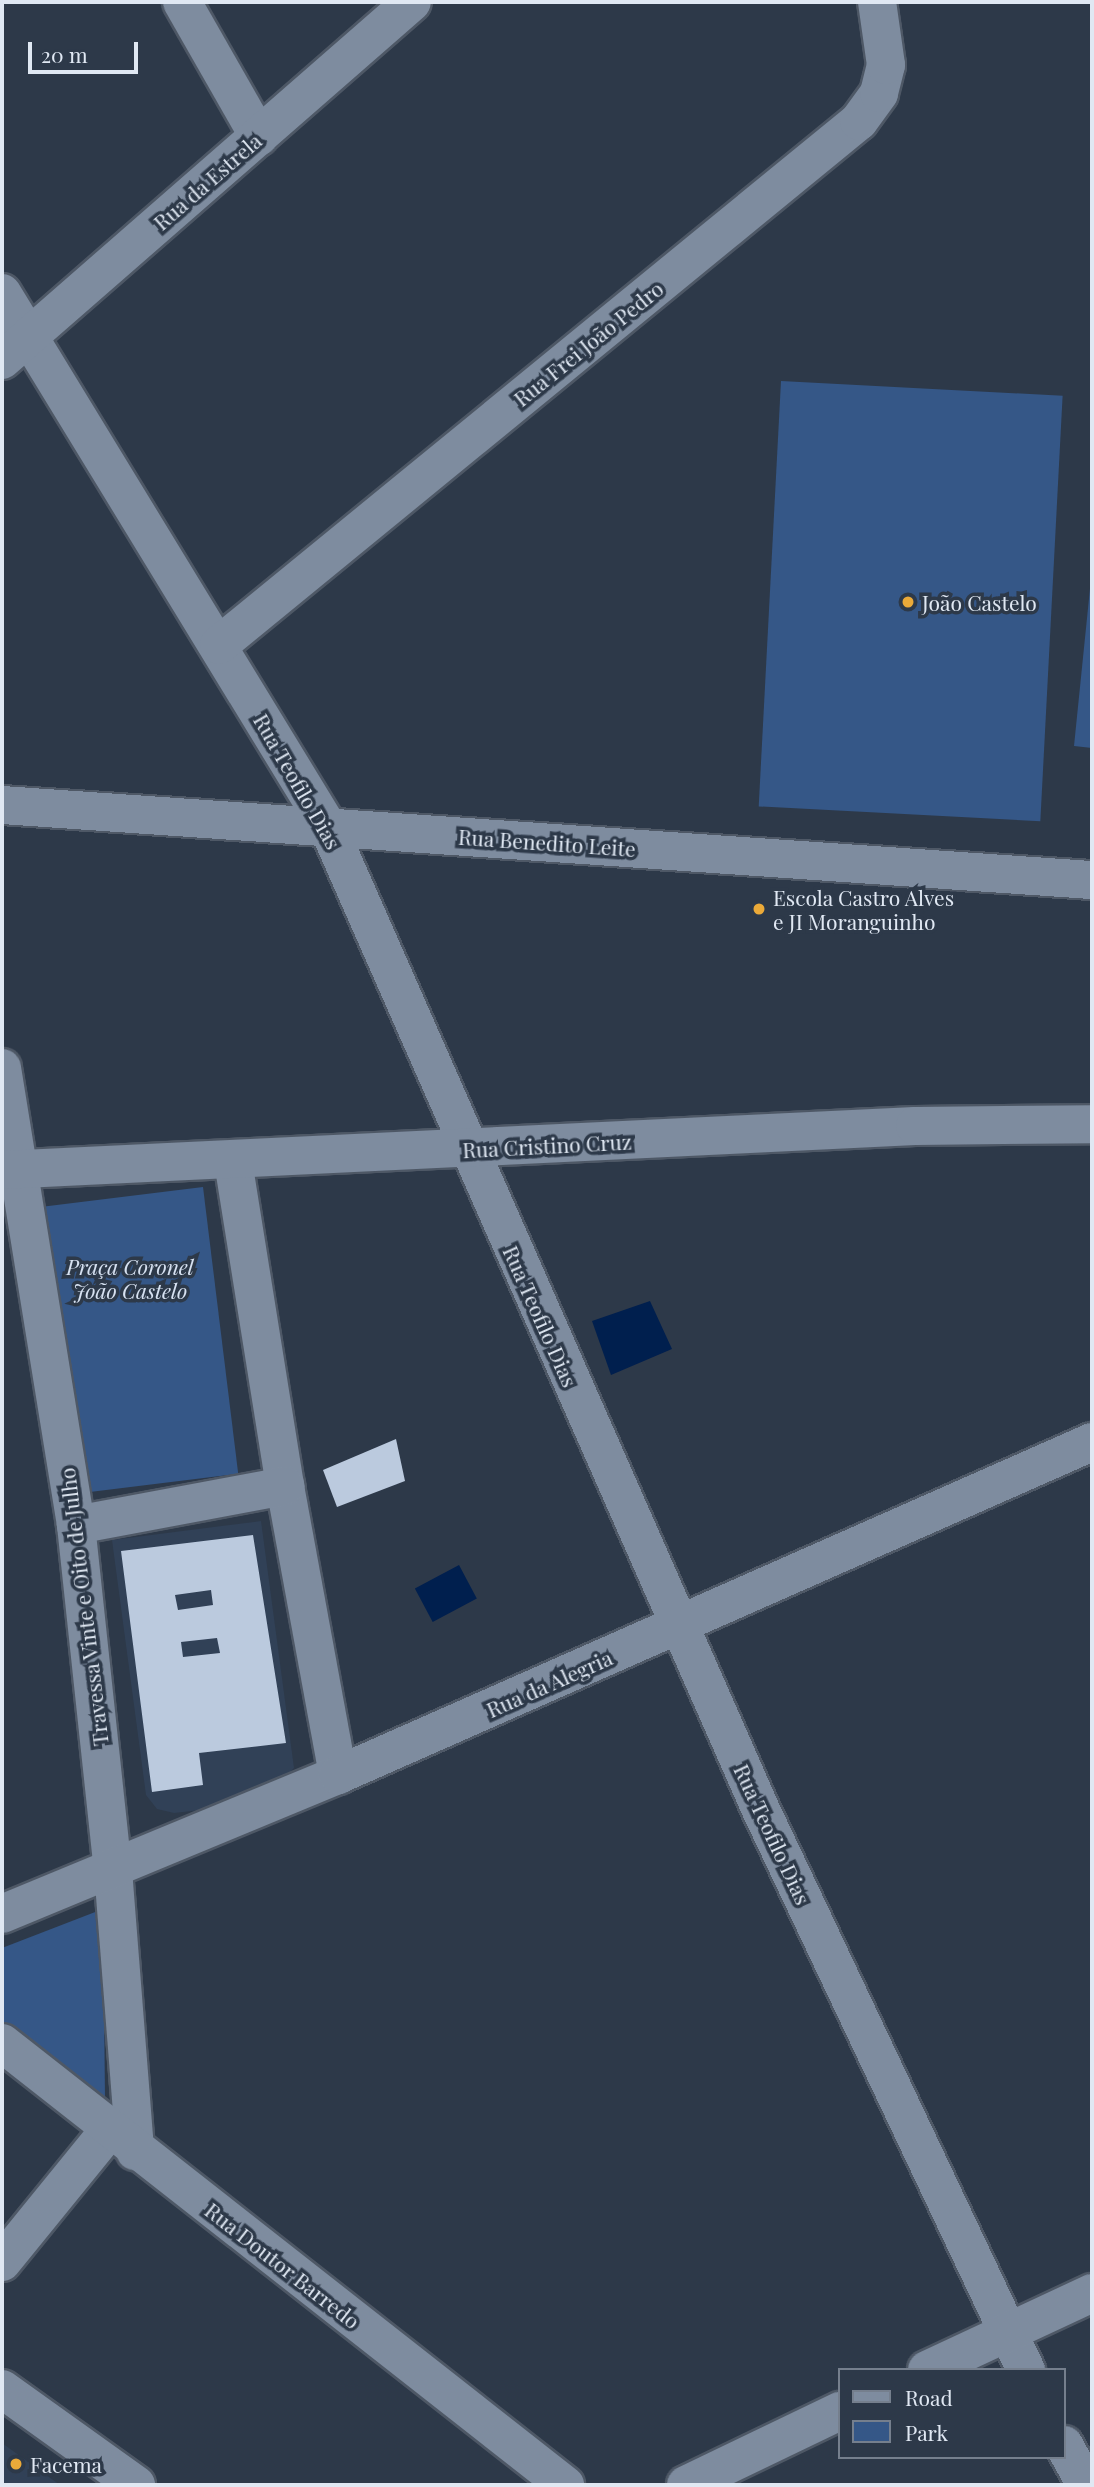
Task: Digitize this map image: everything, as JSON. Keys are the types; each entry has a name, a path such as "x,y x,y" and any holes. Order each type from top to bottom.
{"street":[{"path":"181,2 259,136"},
{"name":"Rua da Estrela","path":"15,348 412,2"},
{"name":"Rua Frei João Pedro","path":"219,645 859,121 879,93 886,65 877,2"},
{"name":"Rua Teofilo Dias","path":"2,293 15,348 219,645 328,827 679,1626 1025,2368"},
{"name":"Rua Benedito Leite","path":"2,805 1092,880"},
{"name":"Travessa Vinte e Oito de Julho","path":"2,1068 9,1169 76,1525 113,1870 122,2140"},
{"name":"Rua Cristino Cruz","path":"9,1169 233,1161 915,1126 1092,1124"},
{"path":"233,1161 285,1486 338,1775"},
{"name":"Rua da Alegria","path":"2,1914 338,1775 1092,1442"},
{"path":"76,1525 285,1486"},
{"name":"Rua Doutor Barredo","path":"2,2043 562,2484"},
{"path":"2,2262 122,2140"},
{"path":"931,2368 1092,2293"},
{"path":"2,2389 136,2485"},
{"path":"686,2485 838,2412"},
{"path":"1066,2449 1086,2485"}],"shaded area":[{"path":"650,1301 672,1349 611,1375 592,1321"},
{"path":"261,1521 294,1768 283,1779 218,1808 174,1813 157,1809 146,1795 112,1540"},
{"path":"459,1565 477,1599 433,1622 415,1588"},
{"name":"Facema","path":"2,2443 60,2485 2,2485"}],"green space":[{"name":"João Castelo","path":"781,381 1063,396 1040,821 759,806"},
{"name":"João Castelo","path":"1092,569 1092,748 1074,746"},
{"name":"Praça Coronel João Castelo","path":"203,1187 238,1474 68,1495 32,1208"},
{"path":"103,1909 105,2098 2,2027 2,1948"}],"building":[{"path":"396,1439 405,1481 337,1507 323,1470"},
{"path":"253,1535 286,1743 199,1753 203,1785 152,1792 121,1551","holes":["211,1590 213,1605 178,1610 175,1595","217,1638 220,1653 183,1657 181,1642"]}],"place":[{"name":"João Castelo","path":"908,602"},
{"name":"Escola Castro Alves e JI Moranguinho","path":"759,909"},
{"name":"Facema","path":"16,2464"}]}
